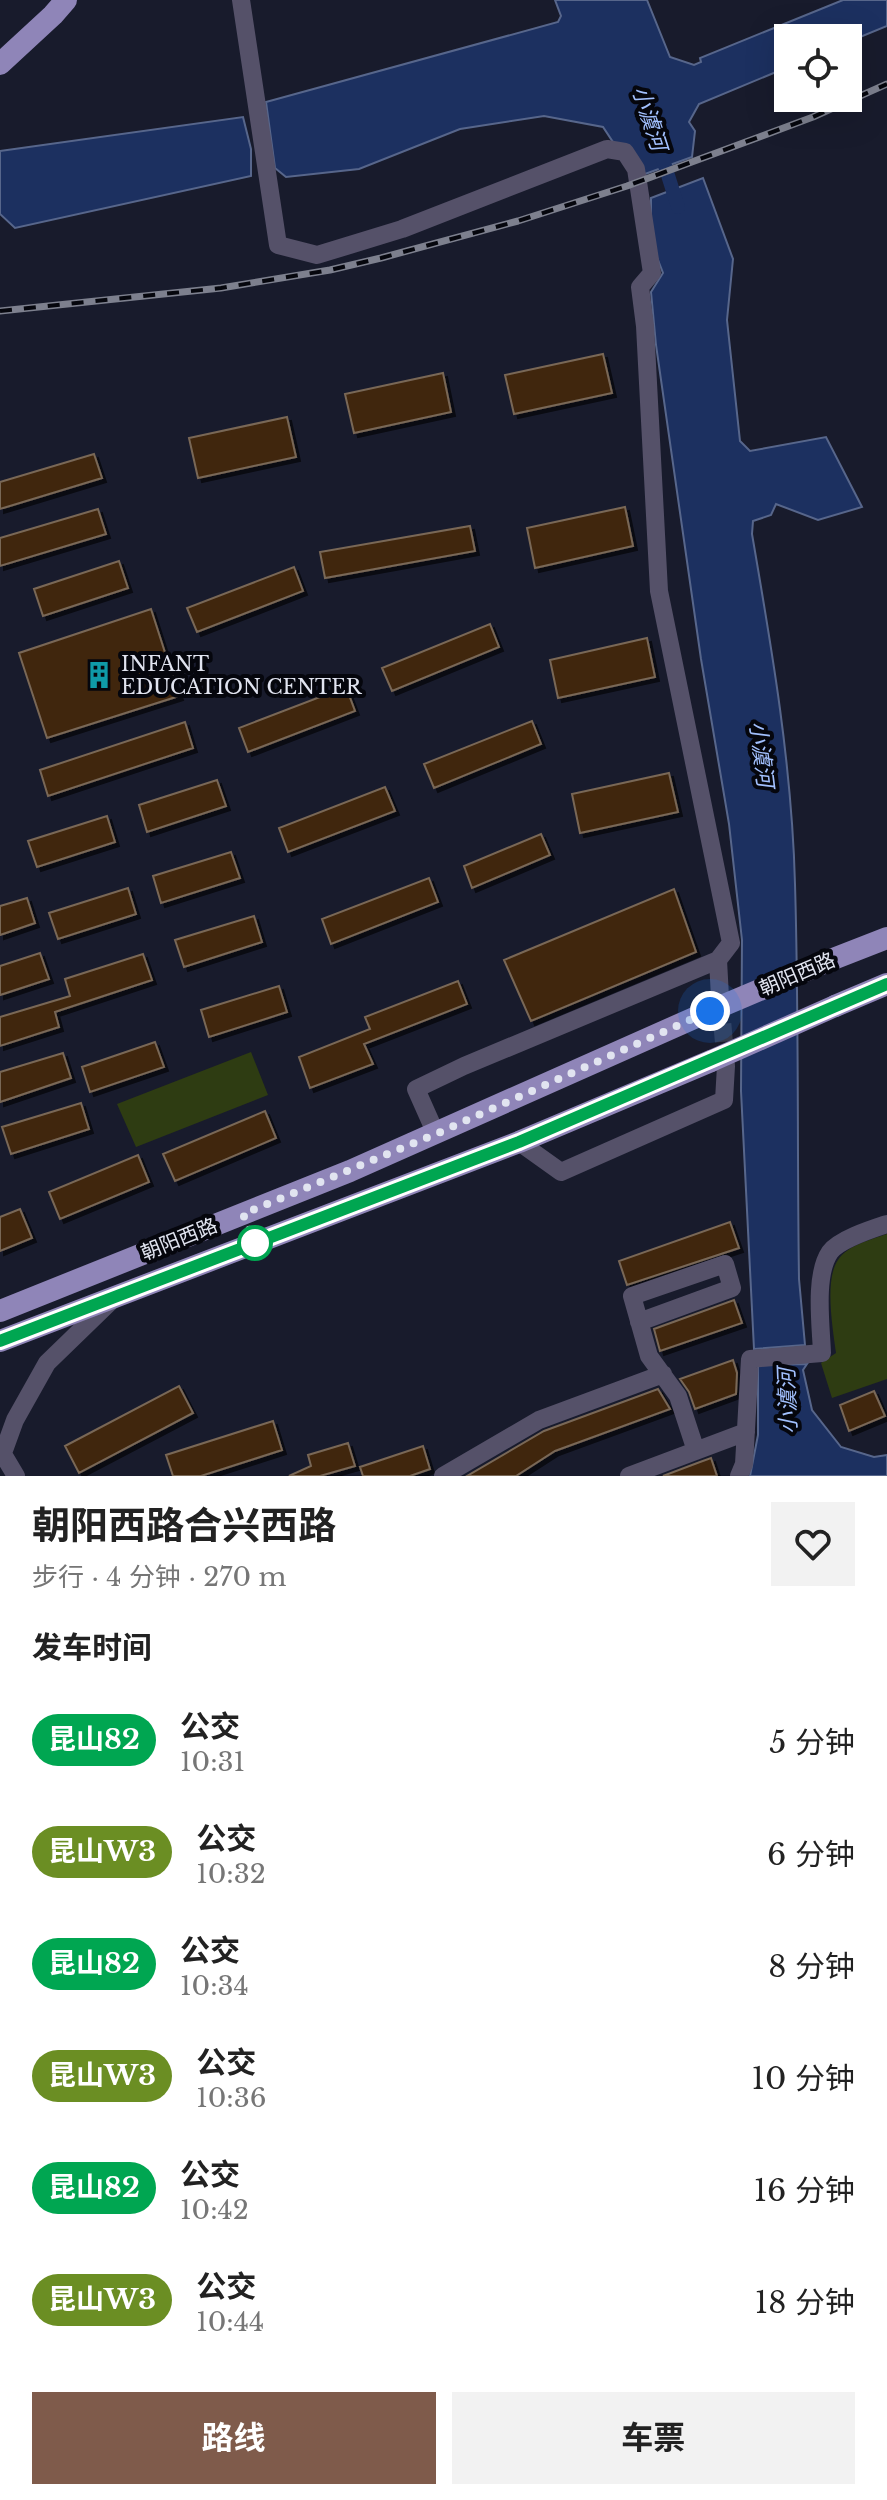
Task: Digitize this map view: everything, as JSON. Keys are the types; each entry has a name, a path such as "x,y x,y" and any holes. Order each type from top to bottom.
{"main road":[{"path":"0,45 47,0"},
{"path":"0,64 66,0"},
{"name":"朝阳西路","path":"0,1311 436,1134 715,1004 887,938"},
{"name":"朝阳西路","path":"0,1341 718,1064 887,984"}],"street":[{"path":"241,0 278,245 317,255 402,229 607,149 625,152 636,169 652,273 640,287 645,326 659,591 731,943 718,960 416,1089 436,1134"},
{"path":"715,1004 718,960"},
{"path":"519,1142 561,1172 724,1100 718,1064"},
{"path":"739,1476 744,1464 750,1359 822,1353 822,1278 831,1250 863,1232 887,1224"},
{"path":"639,1322 732,1288 725,1264 632,1296 639,1322 649,1356 678,1396 696,1451"},
{"path":"16,1476 1,1451 15,1420 47,1363 115,1297"},
{"path":"443,1476 539,1420 663,1374"},
{"path":"629,1476 746,1432"}],"green space":[{"path":"251,1052 268,1095 136,1147 117,1104"},
{"path":"887,1234 887,1379 832,1398 821,1363 836,1353 831,1305 834,1269 847,1250"}],"water":[{"path":"555,0 647,0 670,57 694,65 701,62 700,58 774,28 774,73 699,104 689,122 695,131 692,157 645,174 613,142 603,127 544,116 460,129 359,169 286,177 275,168 266,102 558,22 561,16"},
{"path":"843,0 887,0 887,26 862,36 862,24 784,24"},
{"path":"243,117 251,149 251,176 15,228 0,214 0,151"},
{"path":"703,178 733,259 727,320 740,441 750,451 826,437 862,507 818,520 776,504 771,515 753,521 752,534 780,708 793,840 799,1279 805,1345 754,1349 741,1091 742,940 729,824 701,659 651,292 663,273 651,242 651,198"},
{"path":"807,1364 803,1370 812,1410 841,1447 874,1457 887,1455 887,1476 750,1476 758,1435 758,1365"}],"building":[{"path":"603,354 612,393 514,414 505,375"},
{"path":"443,373 451,412 354,433 345,394"},
{"path":"287,417 296,457 198,478 189,438"},
{"path":"94,454 102,478 0,509 0,482"},
{"path":"625,507 633,546 535,568 527,528"},
{"path":"98,509 106,534 0,566 0,538"},
{"path":"470,526 475,551 325,578 320,552"},
{"path":"119,561 128,588 43,616 34,589"},
{"path":"294,567 303,591 197,632 187,608"},
{"name":"INFANT EDUCATION CENTER","path":"151,609 179,696 47,738 19,653"},
{"path":"490,624 499,647 392,691 382,668"},
{"path":"647,638 655,677 558,698 550,660"},
{"path":"346,687 355,711 248,752 239,728"},
{"path":"532,721 541,744 434,788 424,764"},
{"path":"185,722 193,748 48,796 40,770"},
{"path":"669,773 678,812 580,833 572,794"},
{"path":"217,780 226,806 147,832 139,805"},
{"path":"385,787 395,811 288,852 279,828"},
{"path":"107,816 115,842 37,867 28,841"},
{"path":"541,834 550,855 472,888 464,866"},
{"path":"231,852 240,878 161,903 153,876"},
{"path":"429,878 438,902 331,944 322,919"},
{"path":"128,888 136,914 58,939 49,913"},
{"path":"674,889 696,952 531,1021 504,960"},
{"path":"27,898 35,923 0,935 0,906"},
{"path":"254,916 262,942 184,967 175,940"},
{"path":"40,953 49,979 0,995 0,966"},
{"path":"143,954 152,980 55,1012 59,1027 0,1046 0,1017 70,996 65,979"},
{"path":"458,981 467,1004 364,1044 373,1064 310,1088 299,1057 370,1029 365,1017"},
{"path":"279,986 287,1012 209,1037 201,1010"},
{"path":"155,1042 164,1067 90,1092 82,1067"},
{"path":"63,1053 71,1078 0,1102 0,1072"},
{"path":"81,1103 89,1129 11,1154 2,1127"},
{"path":"265,1111 276,1138 175,1181 163,1154"},
{"path":"138,1155 149,1182 60,1219 49,1192"},
{"path":"20,1209 32,1238 0,1251 0,1217"},
{"path":"730,1222 739,1248 627,1285 619,1261"},
{"path":"734,1300 742,1323 660,1351 654,1329"},
{"path":"733,1360 737,1373 736,1394 695,1409 680,1379"},
{"path":"179,1386 193,1413 79,1473 65,1446"},
{"path":"658,1389 670,1409 555,1451 516,1476 467,1476 544,1431"},
{"path":"874,1391 885,1416 849,1431 840,1405"},
{"path":"273,1421 282,1450 201,1476 173,1476 166,1455"},
{"path":"348,1443 355,1466 320,1476 289,1476 311,1466 308,1455"},
{"path":"423,1446 430,1469 410,1476 363,1476 360,1467"},
{"path":"711,1458 717,1476 663,1476 700,1462"}],"waterway":[{"name":"小澞河","path":"660,150 678,207"}],"tunnel":[{"path":"720,997 726,1066"}],"railway":[{"path":"0,311 221,288 381,258 518,221 627,186 813,117 887,84"}],"bus line":[{"name":"昆山82","path":"0,1341 519,1142 887,984"}],"place":[{"name":"INFANT EDUCATION CENTER","path":"99,675"}],"route":[{"path":"255,1243 243,1214 436,1134 710,1011"}]}
